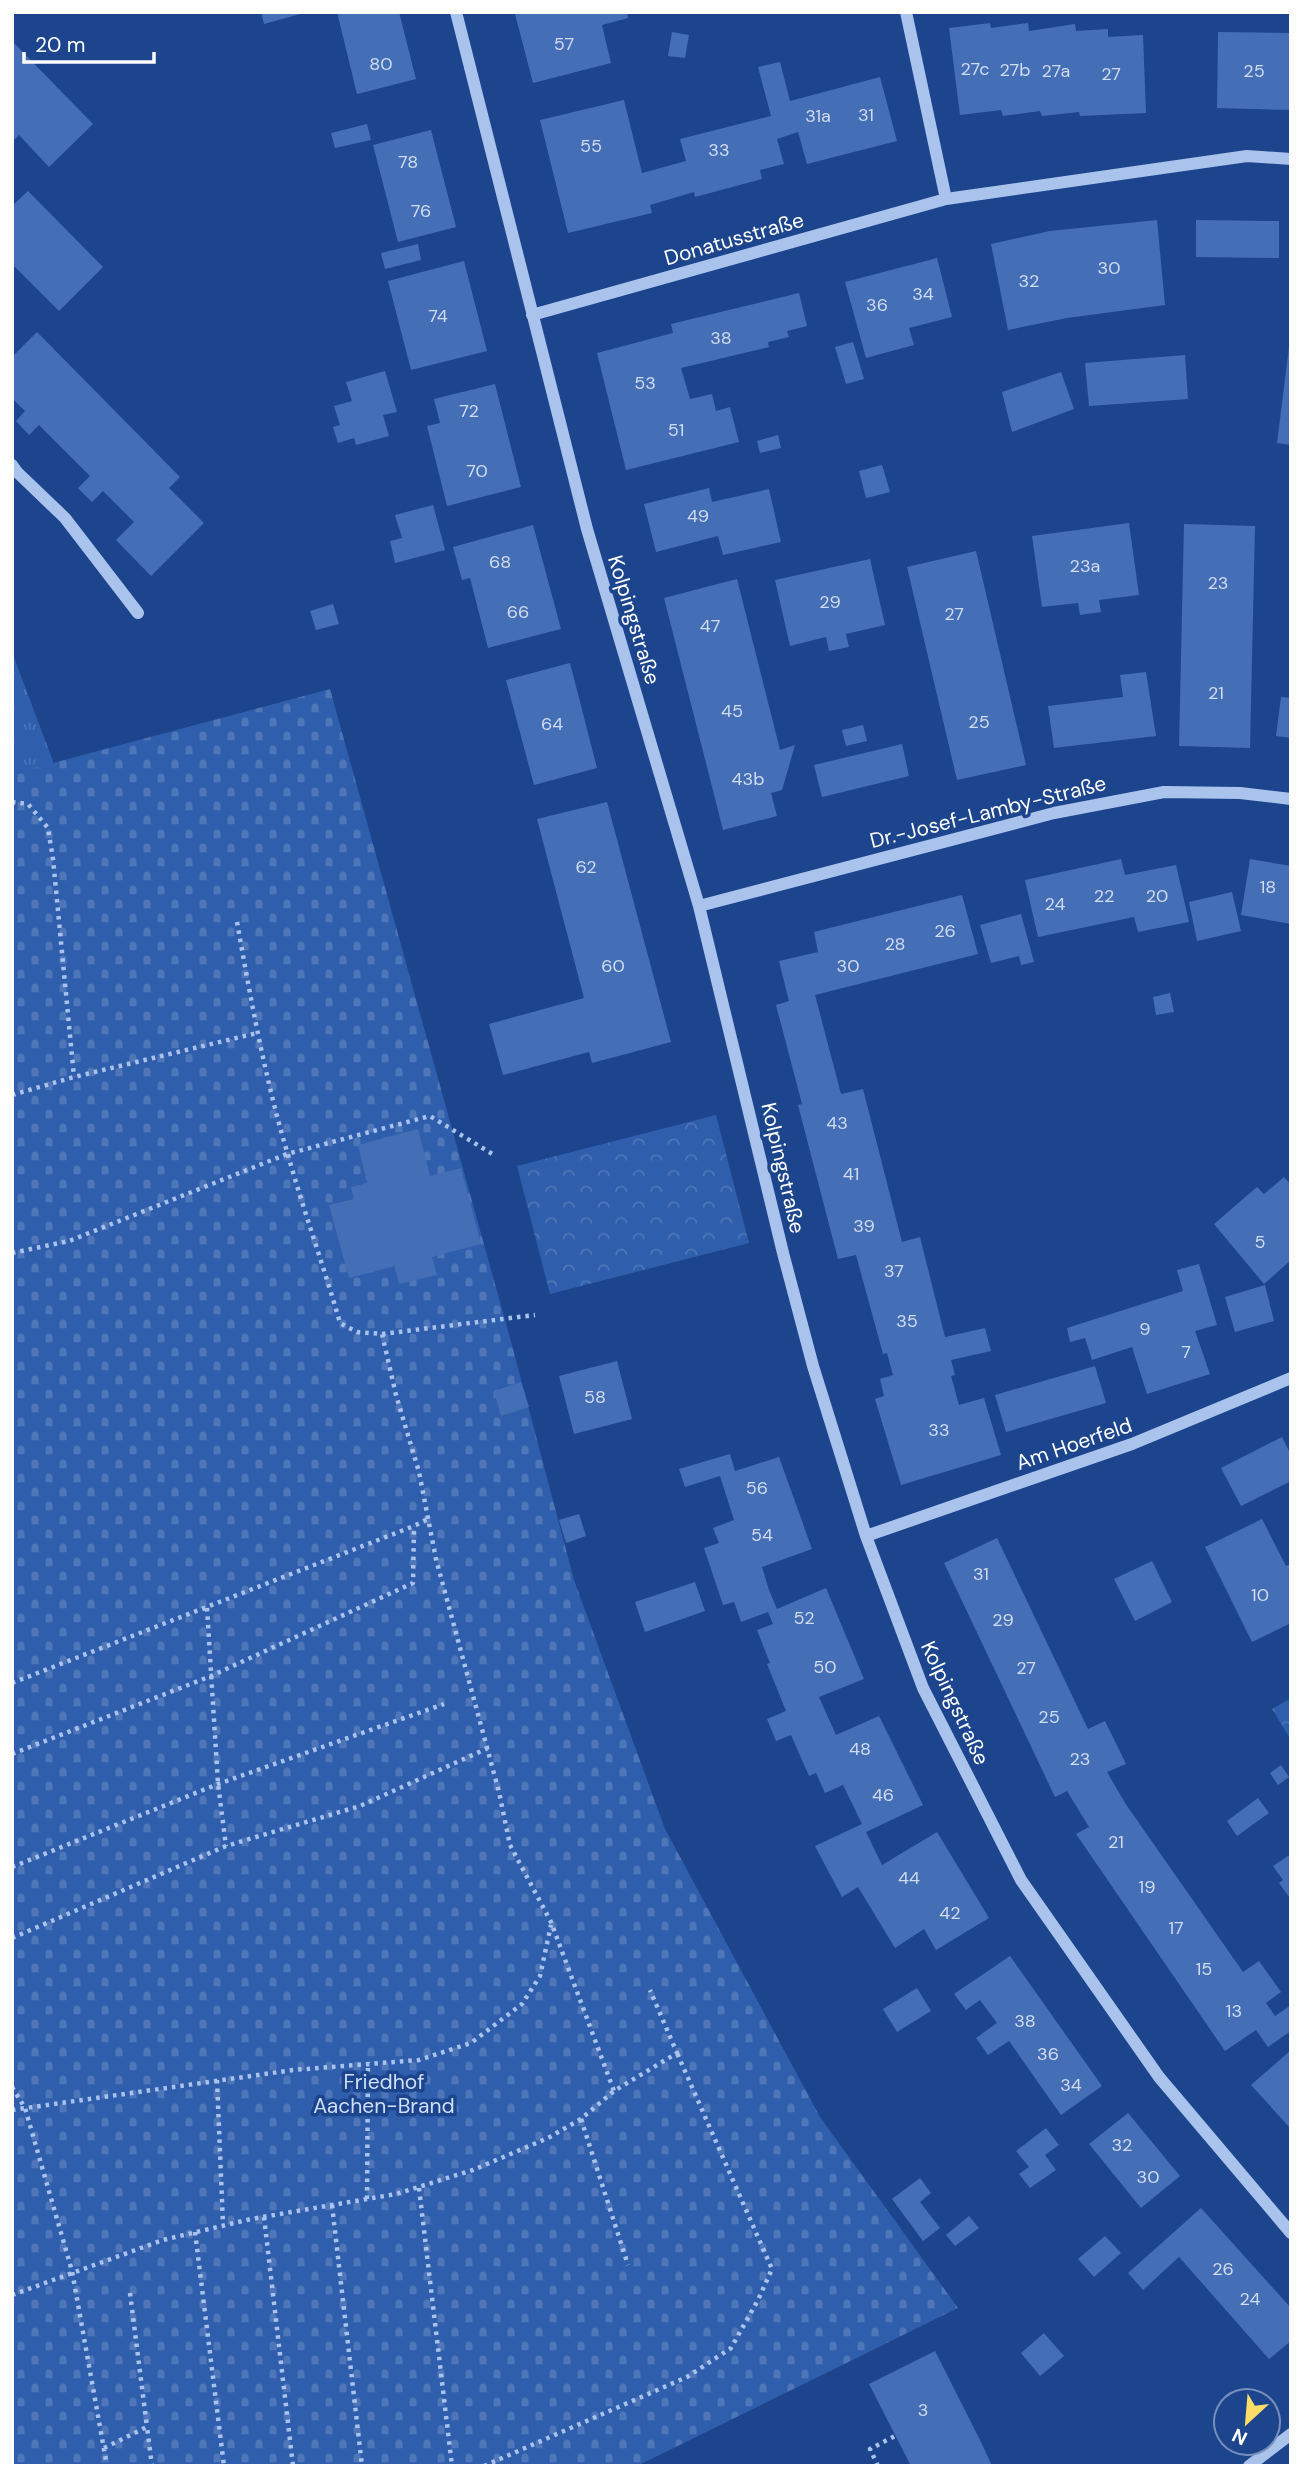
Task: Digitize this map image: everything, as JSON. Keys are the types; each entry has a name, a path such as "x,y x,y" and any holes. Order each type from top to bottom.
{"street":[{"name":"Kolpingstraße","path":"456,12 587,529 699,906 813,1366 866,1536 923,1688 1021,1880 1159,2077 1291,2233"},
{"path":"906,12 946,200"},
{"name":"Donatusstraße","path":"532,315 946,200 1247,156 1291,159"},
{"path":"12,465 65,518 138,613"},
{"name":"Dr.-Josef-Lamby-Straße","path":"699,906 1054,813 1164,792 1240,793 1291,799"},
{"name":"Am Hoerfeld","path":"866,1536 1132,1444 1291,1378"},
{"path":"1250,2466 1291,2436"},
{"path":"1265,2466 1291,2436"}],"path":[{"path":"12,802 28,804 48,828 74,1077"},
{"path":"237,922 257,1033 287,1154 340,1323 357,1332 382,1334 535,1315"},
{"path":"12,1095 74,1077 257,1033"},
{"path":"12,1253 69,1241 287,1154 430,1116 494,1154"},
{"path":"382,1334 419,1472 436,1559 488,1748 510,1845 551,1924 614,2091"},
{"path":"12,1683 414,1526 428,1518"},
{"path":"12,1754 211,1676 413,1583 414,1526"},
{"path":"207,1608 218,1784 226,1846"},
{"path":"12,1867 218,1784 444,1704"},
{"path":"12,1938 226,1846 360,1807 488,1748"},
{"path":"12,2110 217,2080 368,2062 419,2060 471,2043 522,2004 540,1976 551,1924"},
{"path":"484,2466 687,2377 731,2348 772,2269 650,1990"},
{"path":"12,2295 163,2240 223,2224 419,2188 511,2154 581,2119 614,2091 677,2053"},
{"path":"367,2199 368,2062"},
{"path":"217,2080 223,2224"},
{"path":"12,2087 25,2108 72,2271 107,2466"},
{"path":"581,2119 628,2265"},
{"path":"419,2188 452,2466"},
{"path":"331,2205 362,2466"},
{"path":"264,2217 293,2466"},
{"path":"195,2232 224,2466"},
{"path":"130,2293 152,2466"},
{"path":"104,2448 147,2427"},
{"path":"878,2466 870,2449 895,2436"}],"green space":[{"path":"12,652 54,764 12,774"},
{"name":"Friedhof Aachen-Brand","path":"330,689 513,1349 574,1580 665,1829 820,2117 958,2308 637,2466 12,2466 12,774"},
{"path":"716,1115 749,1243 550,1294 517,1166"},
{"path":"1291,1698 1291,1740 1272,1709"}],"building":[{"path":"261,12 303,12 304,13 264,24"},
{"path":"337,12 399,12 416,79 357,94"},
{"path":"627,12 628,18 602,25 611,63 533,83 515,14"},
{"path":"990,23 991,28 1028,23 1029,31 1075,24 1076,31 1108,29 1108,37 1143,35 1146,113 1080,116 1079,112 1042,116 1040,111 1003,116 1001,110 960,115 949,28"},
{"path":"672,32 689,35 685,58 668,56"},
{"path":"1218,32 1291,33 1291,110 1217,108"},
{"path":"12,41 93,124 49,167 19,135 12,142"},
{"path":"780,62 790,101 880,77 897,141 807,164 798,132 777,139 784,164 760,170 762,179 695,197 694,192 650,205 652,213 568,233 540,120 624,100 642,173 686,161 680,139 771,116 758,67"},
{"path":"367,124 371,140 335,148 331,133"},
{"path":"431,130 456,227 398,242 373,145"},
{"path":"28,191 103,267 59,311 12,264 12,206"},
{"path":"1157,220 1165,305 1067,318 1008,330 991,244 1050,231"},
{"path":"1196,220 1279,221 1279,258 1196,257"},
{"path":"418,244 421,260 385,269 381,253"},
{"path":"937,258 952,317 909,328 914,345 866,358 845,282"},
{"path":"464,261 487,351 411,370 388,281"},
{"path":"799,293 807,326 787,331 789,337 768,342 769,347 681,368 690,399 712,394 716,411 730,407 739,442 626,470 597,353 673,333 671,324"},
{"path":"37,332 180,477 169,488 204,523 151,576 116,540 134,522 103,491 92,502 78,488 90,476 39,425 29,435 16,421 25,411 12,398 12,357"},
{"path":"853,342 864,379 846,384 835,347"},
{"path":"1291,347 1291,445 1277,443"},
{"path":"1185,355 1188,399 1089,406 1085,363"},
{"path":"385,371 397,412 383,415 389,436 356,445 354,438 338,443 333,427 340,425 334,406 352,401 346,382"},
{"path":"1061,372 1074,409 1012,432 1002,392"},
{"path":"495,384 521,487 447,506 427,426 440,423 434,399"},
{"path":"778,435 781,448 760,453 757,441"},
{"path":"882,465 890,492 866,498 859,471"},
{"path":"709,488 712,502 769,489 781,542 723,555 718,536 656,552 644,504"},
{"path":"433,505 445,550 395,563 390,541 402,538 395,515"},
{"path":"1129,523 1139,595 1099,600 1101,612 1080,615 1078,603 1042,607 1032,536"},
{"path":"1184,524 1255,526 1250,748 1179,746"},
{"path":"533,525 561,629 488,648 470,578 462,580 453,547"},
{"path":"976,551 1026,765 957,780 907,567"},
{"path":"870,559 885,625 846,634 849,647 829,651 826,637 790,646 775,580"},
{"path":"737,579 780,750 795,745 782,790 771,793 777,816 723,830 664,598"},
{"path":"333,604 339,624 316,630 310,611"},
{"path":"570,663 597,768 534,785 506,680"},
{"path":"1146,672 1156,736 1054,748 1048,706 1123,697 1120,675"},
{"path":"1281,697 1291,698 1291,738 1276,736"},
{"path":"863,725 867,741 846,746 842,730"},
{"path":"902,744 909,776 822,797 814,765"},
{"path":"607,802 671,1042 592,1063 589,1052 503,1075 489,1024 584,998 537,819"},
{"path":"1121,859 1125,875 1176,865 1189,922 1138,932 1134,917 1038,937 1025,880"},
{"path":"1250,859 1291,866 1291,924 1241,915"},
{"path":"1232,892 1241,931 1197,941 1189,902"},
{"path":"962,895 978,954 815,995 841,1094 863,1089 902,1242 920,1237 945,1337 985,1328 991,1351 951,1360 955,1375 951,1376 959,1405 984,1398 1001,1455 901,1485 875,1399 884,1396 880,1379 893,1375 887,1353 883,1354 856,1255 838,1259 798,1105 802,1104 776,1005 789,1001 779,961 818,952 814,932"},
{"path":"1021,914 1034,962 1021,965 1019,956 991,963 980,925"},
{"path":"1170,993 1174,1012 1156,1015 1153,997"},
{"path":"418,1129 430,1176 461,1168 481,1244 432,1257 437,1275 399,1284 395,1266 349,1278 329,1205 354,1199 351,1187 367,1183 358,1145"},
{"path":"1284,1177 1291,1185 1291,1260 1264,1284 1214,1224 1257,1187 1264,1194"},
{"path":"1199,1264 1217,1325 1195,1331 1210,1374 1147,1394 1132,1347 1092,1360 1085,1338 1070,1342 1067,1328 1183,1291 1177,1270"},
{"path":"1265,1285 1274,1321 1235,1332 1225,1297"},
{"path":"617,1361 632,1419 574,1434 559,1376"},
{"path":"1095,1366 1106,1403 1006,1432 995,1395"},
{"path":"521,1382 529,1407 501,1416 494,1391"},
{"path":"1282,1437 1291,1455 1291,1481 1241,1506 1221,1468"},
{"path":"730,1454 735,1471 779,1457 812,1549 762,1567 769,1590 777,1609 826,1588 864,1679 819,1697 836,1735 879,1716 923,1805 866,1832 882,1865 937,1832 989,1918 936,1950 924,1929 895,1948 858,1887 842,1897 815,1846 862,1824 843,1785 825,1793 816,1773 809,1776 791,1735 776,1741 767,1719 786,1711 757,1630 773,1624 768,1612 741,1622 734,1602 723,1605 704,1548 719,1543 713,1528 734,1520 720,1476 685,1487 679,1469"},
{"path":"579,1514 586,1536 566,1543 559,1520"},
{"path":"1262,1519 1286,1566 1291,1564 1291,1623 1252,1642 1205,1547"},
{"path":"997,1538 1088,1729 1105,1721 1126,1764 1107,1772 1125,1803 1243,1972 1259,1961 1281,1992 1266,2003 1275,2016 1291,2005 1291,2031 1268,2047 1256,2030 1225,2051 1076,1834 1089,1827 1067,1791 1055,1797 944,1563"},
{"path":"1152,1561 1172,1602 1135,1621 1114,1579"},
{"path":"695,1582 705,1611 645,1632 635,1602"},
{"path":"1281,1765 1289,1777 1278,1785 1270,1773"},
{"path":"1258,1798 1269,1813 1237,1836 1227,1821"},
{"path":"1291,1854 1291,1900 1279,1883 1283,1880 1273,1866"},
{"path":"1010,1956 1102,2086 1061,2115 1009,2041 988,2055 976,2038 997,2023 980,2000 966,2010 954,1994"},
{"path":"917,1988 931,2011 897,2032 883,2009"},
{"path":"1291,2050 1291,2129 1251,2085"},
{"path":"1128,2113 1180,2176 1141,2208 1089,2144"},
{"path":"1046,2128 1059,2145 1045,2155 1056,2170 1030,2188 1019,2174 1029,2167 1016,2151"},
{"path":"920,2178 931,2193 920,2202 940,2228 923,2241 892,2199"},
{"path":"1201,2208 1291,2308 1291,2341 1269,2359 1179,2257 1143,2290 1128,2273"},
{"path":"969,2216 979,2228 955,2246 946,2235"},
{"path":"1105,2236 1121,2253 1094,2277 1078,2259"},
{"path":"1044,2333 1064,2356 1040,2376 1021,2353"},
{"path":"935,2351 992,2466 911,2466 869,2384"}]}
